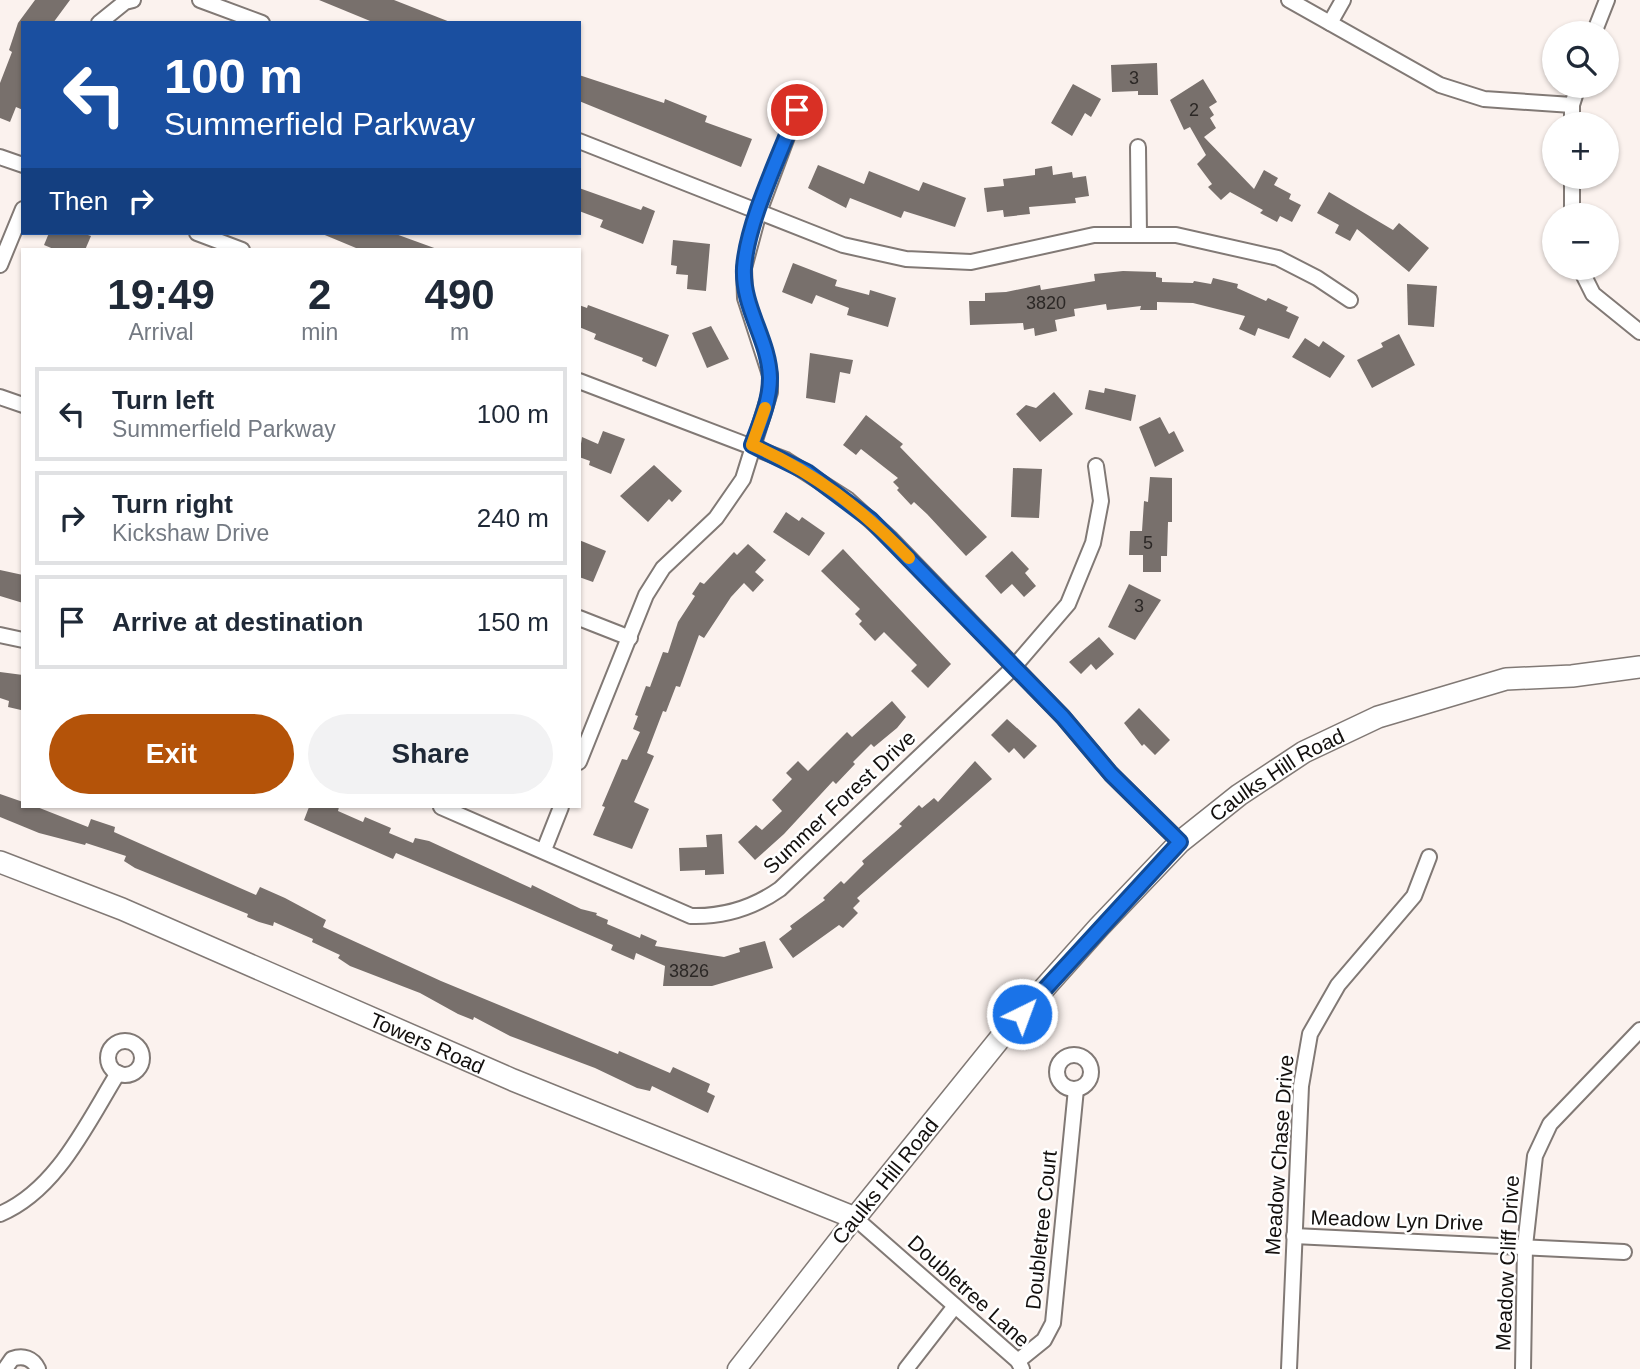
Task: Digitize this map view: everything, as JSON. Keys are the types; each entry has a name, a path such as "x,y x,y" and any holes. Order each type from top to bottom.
{"main road":[{"name":"Caulks Hill Road","path":"855,1218 1006,1031 1180,842 1239,795 1304,752 1378,717 1506,678 1572,676 1640,667"},
{"name":"Towers Road","path":"0,862 122,909 513,1080 855,1218"}],"street":[{"path":"101,21 125,2 132,0"},
{"path":"200,0 257,21"},
{"path":"1289,0 1440,85 1484,99 1572,105"},
{"path":"1330,23 1343,0"},
{"path":"1598,21 1606,0"},
{"path":"1572,112 1574,98"},
{"path":"581,757 646,595 663,568 716,518 743,479 770,383 765,355 745,298 744,268 759,212 797,110"},
{"path":"581,142 843,246 906,259 971,262 1094,235 1176,235 1209,240 1278,258 1317,278 1350,300"},
{"path":"1138,146 1139,235"},
{"path":"0,157 21,164"},
{"path":"0,265 21,214"},
{"path":"202,235 237,248"},
{"path":"1586,280 1593,294 1640,332"},
{"path":"581,382 752,445 807,472 847,499 891,539 1063,717 1111,774 1180,842"},
{"path":"0,397 21,404"},
{"name":"Summer Forest Drive","path":"443,808 691,916 709,916 752,906 779,889 1013,668 1068,604 1093,543 1099,511 1096,466"},
{"path":"581,619 630,638"},
{"path":"0,635 21,640"},
{"path":"544,850 561,808"},
{"name":"Meadow Chase Drive","path":"1289,1369 1301,1086 1310,1034 1338,985 1414,896 1429,857"},
{"name":"Meadow Cliff Drive","path":"1523,1369 1525,1246 1535,1156 1550,1124 1640,1030"},
{"path":"0,1214 12,1209 46,1182 118,1073"},
{"name":"Doubletree Court","path":"1020,1365 1044,1340 1053,1323 1076,1089"},
{"name":"Doubletree Lane","path":"855,1218 1020,1365"},
{"name":"Caulks Hill Road","path":"737,1369 855,1218"},
{"name":"Meadow Lyn Drive","path":"1294,1236 1625,1252"},
{"path":"906,1369 955,1306"},
{"path":"3,1367 12,1359 23,1357 33,1362 38,1369"}],"building":[{"path":"35,0 70,0 54,21 21,21 21,109 16,107 10,122 0,118 0,83 12,52 9,50 18,23"},
{"path":"319,0 394,0 447,21 370,21"},
{"path":"1157,63 1158,95 1138,95 1138,91 1112,92 1111,65"},
{"path":"581,76 664,103 665,99 707,116 705,122 752,139 741,167 581,102"},
{"path":"1203,79 1217,102 1209,107 1214,115 1210,118 1216,128 1204,137 1254,189 1264,170 1278,178 1274,185 1291,194 1289,199 1301,205 1292,222 1280,216 1277,222 1260,213 1263,210 1230,192 1221,200 1208,187 1212,184 1197,164 1206,155 1190,127 1184,130 1170,100"},
{"path":"1073,84 1101,99 1091,117 1085,113 1072,136 1051,123"},
{"path":"818,165 864,184 869,171 919,191 923,182 966,198 955,227 904,211 901,218 850,198 846,208 808,188"},
{"path":"1052,166 1053,175 1072,172 1073,178 1086,176 1089,196 1075,198 1076,203 1029,207 1030,214 1004,217 1003,210 987,212 984,188 1004,186 1003,179 1035,175 1035,169"},
{"path":"581,189 641,210 643,206 655,211 643,244 600,227 603,220 581,212"},
{"path":"1329,192 1393,230 1399,223 1429,248 1409,272 1357,229 1350,241 1335,233 1339,225 1317,213"},
{"path":"48,235 91,236 86,248 51,248 44,245"},
{"path":"325,235 398,235 434,248 356,248"},
{"path":"673,240 710,244 706,291 687,289 688,275 676,274 677,266 671,265"},
{"path":"793,263 837,280 835,286 869,295 870,290 896,298 888,327 847,315 849,308 816,295 812,304 782,292"},
{"path":"1156,272 1156,277 1162,278 1162,282 1194,281 1211,284 1213,278 1238,284 1237,288 1288,307 1286,311 1299,317 1289,339 1258,328 1255,336 1239,329 1245,316 1193,303 1157,302 1157,310 1140,310 1141,306 1107,310 1106,304 1074,309 1075,316 1055,320 1057,331 1035,336 1034,328 1024,330 1023,323 970,325 969,301 985,301 985,293 1040,285 1041,290 1095,281 1094,274"},
{"path":"1407,284 1437,286 1434,327 1408,325"},
{"path":"588,305 669,335 656,367 642,361 643,358 594,339 596,334 581,328 581,306 587,308"},
{"path":"711,326 729,359 707,368 692,333"},
{"path":"1399,334 1415,365 1372,388 1357,360 1383,347 1381,343"},
{"path":"1305,338 1319,347 1323,341 1345,356 1330,378 1292,357"},
{"path":"810,353 853,360 850,374 840,372 835,403 806,398"},
{"path":"1105,388 1136,395 1131,421 1085,409 1089,390 1104,393"},
{"path":"1054,392 1073,414 1040,442 1016,414 1026,405 1036,408"},
{"path":"866,415 903,444 900,447 987,537 966,556 927,514 914,502 911,505 897,490 899,488 893,482 898,478 861,449 856,455 843,445"},
{"path":"1160,417 1169,434 1174,431 1184,451 1155,467 1139,427"},
{"path":"603,431 625,439 611,474 589,465 590,461 581,458 582,437 598,444"},
{"path":"654,465 682,491 672,502 669,499 648,522 620,496"},
{"path":"1013,468 1042,469 1039,518 1011,517"},
{"path":"1150,477 1172,478 1172,522 1168,522 1167,556 1161,556 1161,572 1143,572 1143,555 1129,555 1130,531 1142,531 1144,501 1148,502"},
{"path":"786,512 799,521 802,517 825,533 809,556 773,532"},
{"path":"581,541 606,551 593,582 581,578"},
{"path":"748,544 766,560 755,572 764,580 753,592 744,583 731,597 704,638 699,635 680,687 676,686 666,712 663,711 647,753 654,756 634,802 649,809 632,849 593,835 622,759 627,760 640,732 633,729 638,716 635,715 646,686 650,687 663,652 668,653 678,622 695,596 692,594 700,582 704,584 734,552 737,555"},
{"path":"843,549 951,664 928,688 911,671 917,665 884,632 875,641 859,624 862,621 855,614 860,609 821,571"},
{"path":"1012,551 1029,569 1025,573 1036,586 1024,597 1012,584 1001,594 985,576"},
{"path":"0,570 21,575 21,602 0,596"},
{"path":"1129,584 1161,600 1135,640 1108,627"},
{"path":"1099,637 1114,654 1096,670 1091,664 1081,674 1069,662"},
{"path":"0,672 21,675 21,710 8,707 9,701 0,698"},
{"path":"892,701 906,717 897,728 874,747 871,744 836,784 833,781 784,834 755,860 738,842 756,825 762,830 782,811 772,800 792,779 786,773 798,761 808,771 847,732 852,737"},
{"path":"1139,708 1170,740 1155,755 1144,744 1142,746 1124,723"},
{"path":"1007,719 1037,746 1024,759 1014,748 1009,753 991,735"},
{"path":"975,761 992,779 857,898 860,901 853,908 858,913 843,928 839,925 793,958 779,939 792,929 790,926 825,900 823,898 841,881 844,884 864,864 862,861 902,826 899,824 919,805 922,808 934,798 938,802"},
{"path":"0,794 21,801 21,808 40,808 88,827 91,819 115,827 114,832 256,895 260,887 285,898 326,920 323,927 441,981 618,1054 619,1051 670,1073 673,1067 710,1084 707,1092 715,1096 708,1113 652,1086 650,1091 637,1088 595,1068 510,1036 474,1017 473,1020 458,1014 420,993 350,966 338,958 340,955 312,942 313,939 274,922 273,926 259,922 247,917 248,914 135,868 124,861 126,856 86,843 85,845 39,833 0,817"},
{"path":"309,808 339,808 338,811 363,822 365,817 391,828 389,833 413,843 415,838 429,841 531,888 532,885 581,909 597,913 596,915 608,920 607,924 640,938 641,934 657,941 655,946 724,957 740,952 739,948 765,941 773,968 712,986 663,986 665,966 636,953 634,960 611,950 613,945 509,900 396,853 393,859 304,820"},
{"path":"722,834 724,874 705,875 705,870 680,871 679,848 707,847 706,835"}],"slow traffic":[{"path":"765,408 752,445 786,460 847,499 909,558"}],"route":[{"path":"797,110 759,212 744,268 745,298 770,375 766,406 752,445 807,472 847,499 871,520 1063,717 1111,774 1180,842 1099,927 1022,1014"}]}
